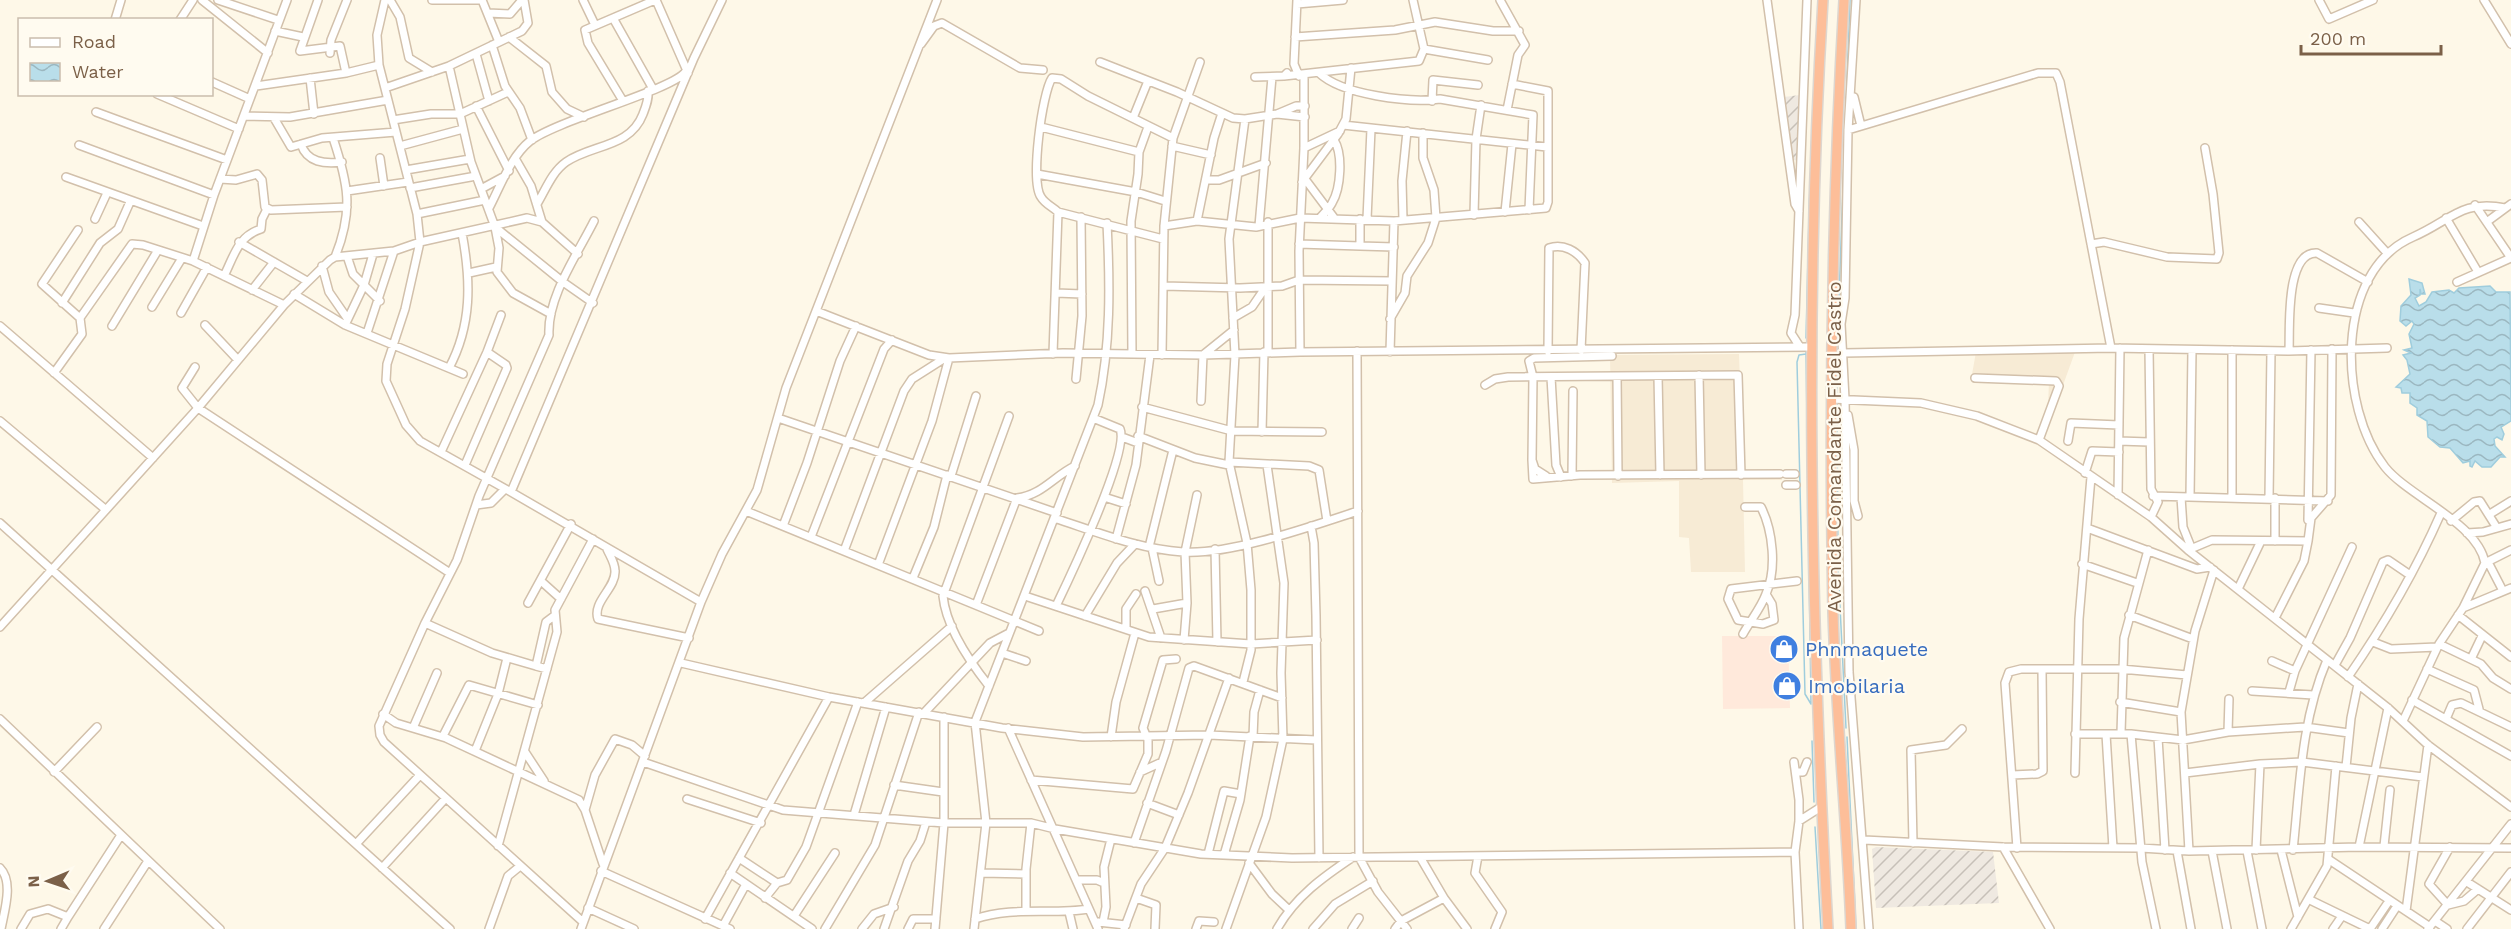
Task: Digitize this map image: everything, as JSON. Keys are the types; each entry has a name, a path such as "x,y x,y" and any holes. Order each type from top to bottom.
{"highway":[{"name":"Avenida Comandante Fidel Castro","path":"1823,0 1814,214 1812,539 1821,807 1828,929"},
{"name":"Avenida Comandante Fidel Castro","path":"1844,0 1837,135 1831,399 1833,614 1851,929"}],"street":[{"path":"116,18 121,0"},
{"path":"181,18 193,0"},
{"path":"218,0 238,4 278,20"},
{"path":"193,261 214,195 287,0"},
{"path":"318,0 303,37 301,52 341,47 346,73"},
{"path":"330,50 346,0"},
{"path":"385,0 377,35 379,65 417,214 420,242 405,309 387,364 386,381 412,434 701,602"},
{"path":"390,0 400,17 409,58 432,72"},
{"path":"432,0 482,0 488,13 508,92 517,103 532,140"},
{"path":"385,88 449,66 528,26 523,0"},
{"path":"488,13 510,14 523,0"},
{"path":"583,0 595,25"},
{"path":"623,101 585,36 585,29 656,0 687,70"},
{"path":"476,505 492,502 508,490 593,303 687,70 722,0"},
{"path":"594,221 563,282 547,326 549,335 479,496 462,550 424,623 379,726 380,735 420,775 582,926 681,663 701,602 757,490 786,388 914,54 937,0"},
{"path":"1284,76 1294,64 1297,2 1343,0"},
{"path":"1255,77 1302,75 1417,62 1422,58 1424,49 1413,0"},
{"path":"1500,0 1525,45 1518,56 1507,110"},
{"path":"1767,0 1793,188 1799,212"},
{"path":"1800,347 1791,333 1795,315 1808,0"},
{"path":"1856,0 1857,34 1848,130 1845,298 1841,324 1845,399 1854,450 1849,464 1846,501 1849,672 1856,731 1869,929"},
{"path":"2319,0 2329,19 2357,3 2373,0"},
{"path":"2484,0 2511,44"},
{"path":"205,1 267,53"},
{"path":"227,19 238,4"},
{"path":"527,218 538,206 561,166 575,157 618,141 641,119 651,90 613,18"},
{"path":"1295,37 1418,27 1435,22 1494,31 1519,31"},
{"path":"914,54 932,29 942,23 1020,68 1043,70"},
{"path":"275,31 303,37"},
{"path":"509,37 546,66 552,92 567,109 573,120"},
{"path":"1424,49 1488,60"},
{"path":"476,54 489,101"},
{"path":"1100,62 1222,113 1245,120 1273,115 1296,106 1305,106"},
{"path":"1162,355 1165,201 1173,142 1186,97 1200,62"},
{"path":"1294,64 1302,75 1305,97 1299,244 1300,352"},
{"path":"256,86 346,73 379,65"},
{"path":"449,66 470,159 495,227 499,248 496,267 505,285 513,292 551,314"},
{"path":"1303,181 1342,128 1351,89 1351,68"},
{"path":"489,208 507,173 532,140 573,120 683,76 687,70"},
{"path":"1852,70 1855,107 1861,126"},
{"path":"1848,130 2038,73 2053,71 2060,82 2111,348"},
{"path":"1318,73 1331,82 1351,89 1432,101 1481,105 1533,115 1529,210"},
{"path":"1163,239 1058,212 1040,197 1037,174 1047,88 1054,77 1133,118 1173,142 1211,155"},
{"path":"1259,226 1273,115 1272,77"},
{"path":"310,78 314,114"},
{"path":"1432,101 1433,80 1478,86"},
{"path":"1133,118 1148,81"},
{"path":"213,82 250,99"},
{"path":"1164,226 1197,221 1259,226 1268,222 1300,218 1398,220 1543,209 1548,204 1548,91 1512,84"},
{"path":"393,120 431,114 460,114 508,92"},
{"path":"162,96 239,129"},
{"path":"1296,106 1305,97"},
{"path":"244,116 274,118 314,114 388,100"},
{"path":"1474,215 1476,139 1481,105"},
{"path":"476,106 507,173"},
{"path":"567,109 584,117"},
{"path":"96,112 227,160"},
{"path":"1197,221 1222,113"},
{"path":"1273,115 1305,117"},
{"path":"274,118 290,147 333,138 396,132"},
{"path":"1243,682 1251,644 1247,543 1229,464 1235,355 1230,288 1230,224 1245,120"},
{"path":"1041,127 1139,152"},
{"path":"1132,354 1131,230 1139,152 1148,127"},
{"path":"1304,148 1342,128 1407,131 1547,147"},
{"path":"400,146 463,129"},
{"path":"1360,246 1371,129"},
{"path":"1389,352 1394,247 1407,131"},
{"path":"1390,318 1405,293 1407,276 1428,243 1436,218 1434,190 1423,158 1424,133"},
{"path":"1,623 198,408 294,294 335,256 344,231 347,191 342,162 333,138"},
{"path":"1320,218 1336,193 1341,159 1334,141"},
{"path":"301,144 305,153 316,160 325,163 342,162"},
{"path":"1505,212 1512,144"},
{"path":"79,145 214,195"},
{"path":"2091,244 2104,242 2167,257 2217,259 2219,255 2213,194 2205,148"},
{"path":"380,158 384,186"},
{"path":"406,170 470,159"},
{"path":"516,160 531,186 542,222 556,238 578,254"},
{"path":"1206,180 1219,180 1266,163"},
{"path":"481,189 507,173"},
{"path":"220,179 236,180 257,174 262,180 267,209 262,219 261,229 252,231 239,242 224,276"},
{"path":"1037,174 1136,192 1165,201"},
{"path":"347,191 476,176"},
{"path":"66,177 130,202 203,226"},
{"path":"1303,181 1335,219"},
{"path":"95,219 107,193"},
{"path":"417,214 485,200"},
{"path":"62,303 100,243 118,229 130,202"},
{"path":"2457,282 2511,258 2475,205"},
{"path":"2503,591 2476,543 2467,533 2390,472 2376,453 2352,392 2352,348 2354,314 2368,282 2387,254 2404,241 2475,205 2508,206"},
{"path":"2488,221 2508,206"},
{"path":"267,209 347,207"},
{"path":"1053,354 1058,212"},
{"path":"1799,212 1814,214"},
{"path":"1076,379 1082,294 1081,217"},
{"path":"335,256 394,251 420,242 527,218 542,222"},
{"path":"2446,218 2478,272"},
{"path":"1262,432 1268,222"},
{"path":"2359,222 2387,254"},
{"path":"974,929 986,823 975,722 1094,418 1107,354 1110,274 1107,223"},
{"path":"495,227 593,303"},
{"path":"78,230 42,284 80,318"},
{"path":"449,368 463,337 468,309 469,273 462,233"},
{"path":"239,242 308,280"},
{"path":"54,373 82,334 80,318 132,244 140,244 193,261 284,305"},
{"path":"1299,244 1394,247"},
{"path":"1548,351 1549,248 1554,246 1570,249 1585,262 1581,350"},
{"path":"112,326 158,250"},
{"path":"367,333 380,301 394,251"},
{"path":"2289,351 2292,288 2301,259 2309,253 2317,253 2368,282"},
{"path":"346,321 364,285 373,254"},
{"path":"346,256 352,271 380,301"},
{"path":"152,307 182,258"},
{"path":"252,290 274,262"},
{"path":"322,266 329,292 346,321"},
{"path":"181,313 207,267"},
{"path":"469,273 496,267"},
{"path":"1164,286 1230,288 1282,286 1299,280 1392,281"},
{"path":"1233,318 1252,307 1266,287"},
{"path":"1056,292 1082,294"},
{"path":"294,294 367,333 463,374"},
{"path":"2319,308 2354,314"},
{"path":"816,311 929,356 947,358 1053,354 1203,356 1266,352 1812,347"},
{"path":"441,452 487,352 501,315"},
{"path":"205,325 238,360"},
{"path":"0,326 153,458"},
{"path":"783,526 844,351 856,326"},
{"path":"1201,401 1203,356 1234,330"},
{"path":"812,537 885,345 892,340"},
{"path":"1844,353 2111,348 2271,351 2387,348"},
{"path":"2118,495 2120,348"},
{"path":"2149,349 2151,491 2158,504 2151,517"},
{"path":"2308,528 2313,513 2328,501 2332,482 2332,349"},
{"path":"2190,497 2192,350"},
{"path":"2232,350 2232,498"},
{"path":"2275,618 2304,561 2308,541 2311,350"},
{"path":"1357,351 1356,857 1407,929"},
{"path":"2271,351 2272,498 2275,541"},
{"path":"465,465 507,368 487,352"},
{"path":"1116,539 1126,504 1150,355"},
{"path":"1612,356 1534,358 1529,362 1533,377 1533,479 1572,476 1795,474"},
{"path":"844,551 907,385 916,376 947,358"},
{"path":"878,565 939,399 947,358"},
{"path":"195,367 182,388 198,408 450,573"},
{"path":"1699,375 1701,475"},
{"path":"1485,385 1495,379 1533,377 1738,375 1741,475"},
{"path":"1617,376 1618,476"},
{"path":"1658,376 1660,475"},
{"path":"1551,377 1556,465 1561,477"},
{"path":"1975,378 2056,381 2059,386 2039,440"},
{"path":"1572,476 1573,391"},
{"path":"914,578 934,527 976,396"},
{"path":"1831,399 1900,401 1952,409 2000,424 2039,440 2151,517 2212,569 2388,708 2428,745 2511,807"},
{"path":"1142,406 1232,431 1322,432"},
{"path":"989,686 972,664 952,626 943,602 943,591 1009,416"},
{"path":"778,418 984,486 1089,530 1151,547 1185,552 1215,549 1311,526 1358,511"},
{"path":"1056,606 1104,497 1122,437 1120,429 1094,418"},
{"path":"0,421 105,509"},
{"path":"2068,441 2071,423 2119,425"},
{"path":"1122,437 1138,439 1229,464 1309,466 1319,470 1327,521"},
{"path":"2119,441 2149,442"},
{"path":"1159,581 1151,547 1173,450"},
{"path":"2074,773 2082,564 2087,528 2088,475 2092,451 2119,452"},
{"path":"1849,464 1858,516"},
{"path":"1226,929 1268,809 1283,739 1285,592 1267,465"},
{"path":"1017,498 1040,491 1057,475 1075,466"},
{"path":"1786,485 1796,485"},
{"path":"1846,501 1854,490"},
{"path":"1184,639 1187,603 1185,552 1197,495"},
{"path":"479,496 485,504"},
{"path":"2154,496 2328,501"},
{"path":"1104,497 1126,504"},
{"path":"2181,497 2183,527 2189,549"},
{"path":"976,605 1017,498"},
{"path":"2451,520 2475,501 2482,502 2497,528"},
{"path":"2490,514 2511,501"},
{"path":"1743,634 1766,594 1771,547 1769,523 1761,507 1745,507"},
{"path":"746,511 1039,631"},
{"path":"2348,676 2373,642 2423,553 2441,513"},
{"path":"0,523 450,929"},
{"path":"528,603 570,524"},
{"path":"2467,533 2483,532 2511,524"},
{"path":"1311,526 1314,543 1317,640 1316,740 1319,858"},
{"path":"2087,528 2197,569 2212,569"},
{"path":"2476,543 2483,532"},
{"path":"536,666 546,622 554,616 593,539"},
{"path":"2189,549 2212,540 2308,541"},
{"path":"2238,589 2261,541"},
{"path":"1085,616 1117,563 1135,544"},
{"path":"2289,692 2295,671 2352,547"},
{"path":"607,549 615,573 613,584 598,609 598,619 689,638"},
{"path":"1215,549 1217,642"},
{"path":"2121,734 2121,669 2129,615 2148,550"},
{"path":"2403,721 2439,643 2460,611 2486,562 2511,550"},
{"path":"2335,665 2350,638 2383,562 2388,560 2410,575"},
{"path":"2082,564 2137,583"},
{"path":"2189,851 2181,712 2193,639 2212,569"},
{"path":"1734,578 1734,588"},
{"path":"541,581 561,599"},
{"path":"1766,594 1772,603 1774,620 1763,624 1738,620 1731,610 1728,599 1731,589 1797,581"},
{"path":"2460,611 2511,588"},
{"path":"1145,591 1161,638"},
{"path":"1126,629 1126,609 1136,594"},
{"path":"1024,596 1135,633 1161,638 1251,644 1317,640"},
{"path":"1153,609 1187,603"},
{"path":"2460,611 2482,636 2511,657"},
{"path":"2129,615 2193,639"},
{"path":"498,846 509,798 525,752 557,632 554,616"},
{"path":"424,623 507,658 547,669"},
{"path":"765,898 777,883 787,880 799,863 816,813 861,702 952,626"},
{"path":"825,929 862,871 886,818 894,785 921,712 972,664 990,643 1010,633"},
{"path":"1111,737 1116,702 1135,633"},
{"path":"2471,659 2482,636"},
{"path":"2373,642 2391,649 2439,643 2471,659 2511,689"},
{"path":"1002,653 1026,661"},
{"path":"475,751 498,694 507,658"},
{"path":"1157,774 1148,754 1147,737 1143,731 1143,725 1160,666 1165,658 1176,659"},
{"path":"2293,850 2305,727 2313,695 2327,660"},
{"path":"2272,661 2295,671"},
{"path":"681,663 829,697 1008,728 1083,737 1209,735 1316,740"},
{"path":"1134,843 1162,762 1189,668 1194,666 1282,698"},
{"path":"2017,848 2005,678 2009,672 2015,669 2078,668 2187,675"},
{"path":"2427,669 2474,690 2479,709"},
{"path":"2012,776 2037,774 2043,771 2042,670"},
{"path":"413,728 436,673"},
{"path":"1008,728 1094,921 1100,926 1125,927 1141,884 1166,848 1229,678"},
{"path":"2346,767 2358,684"},
{"path":"443,736 467,685 538,705"},
{"path":"1224,855 1241,794 1254,712 1260,690"},
{"path":"2252,691 2313,695"},
{"path":"705,920 730,873 761,823 829,697"},
{"path":"2228,732 2229,699"},
{"path":"2412,700 2511,756"},
{"path":"2120,702 2181,712"},
{"path":"2446,719 2456,702 2479,709 2511,728"},
{"path":"854,816 886,707"},
{"path":"2359,847 2388,708"},
{"path":"383,714 393,721 443,736 544,781 579,800 585,810 602,868 705,920 726,928 746,884"},
{"path":"935,929 944,823 944,717"},
{"path":"0,719 220,929"},
{"path":"54,772 97,727"},
{"path":"2075,734 2131,734 2183,740 2228,732 2305,727 2349,734"},
{"path":"1913,843 1911,750 1946,745 1962,729"},
{"path":"1840,733 1856,731"},
{"path":"2106,734 2113,849"},
{"path":"2131,734 2141,848 2156,929"},
{"path":"2158,738 2165,850"},
{"path":"585,810 595,775 615,739 632,744 644,759 783,810 944,823 1031,823 1055,830 1250,860 1795,852"},
{"path":"2406,911 2428,745"},
{"path":"525,752 544,781"},
{"path":"1031,780 1131,790 1135,788 1148,754"},
{"path":"1140,772 1162,762"},
{"path":"1794,762 1797,772 1799,821 1795,852 1800,929"},
{"path":"1797,772 1803,772 1807,762"},
{"path":"2185,773 2260,764 2302,762 2423,777"},
{"path":"2256,850 2260,764"},
{"path":"2291,929 2310,900 2328,859 2336,766"},
{"path":"356,844 420,775"},
{"path":"894,785 943,792"},
{"path":"2384,846 2390,790"},
{"path":"1208,854 1224,791 1241,794"},
{"path":"382,868 445,799"},
{"path":"687,799 761,823"},
{"path":"1147,803 1179,815"},
{"path":"1799,821 1821,807"},
{"path":"884,929 894,907 906,868 926,822"},
{"path":"1026,911 1026,874 1031,823"},
{"path":"2328,859 2429,928 2511,824"},
{"path":"61,929 121,835"},
{"path":"1100,926 1106,907 1104,867 1111,839"},
{"path":"1864,840 2003,848 2141,848 2177,851 2293,850 2384,846 2511,848"},
{"path":"2448,905 2429,882 2450,847"},
{"path":"2003,848 2050,929"},
{"path":"2281,850 2298,917"},
{"path":"2177,851 2191,929"},
{"path":"2212,851 2227,929"},
{"path":"2247,851 2262,929"},
{"path":"794,916 835,854"},
{"path":"1478,856 1475,873 1502,912 1495,929"},
{"path":"1277,929 1289,910 1318,881 1356,857"},
{"path":"1420,857 1444,898 1467,929"},
{"path":"739,858 777,883"},
{"path":"1250,860 1272,894 1289,910"},
{"path":"104,929 148,861"},
{"path":"489,929 508,876 519,867"},
{"path":"0,868 5,876 6,894 1,929"},
{"path":"2467,929 2511,872"},
{"path":"730,873 812,929"},
{"path":"982,873 1026,874"},
{"path":"1077,880 1097,880 1104,883"},
{"path":"1313,929 1335,904 1373,880"},
{"path":"2467,882 2511,910"},
{"path":"2448,905 2464,901 2478,889"},
{"path":"1136,898 1156,905 1155,929"},
{"path":"1395,929 1401,921 1444,898"},
{"path":"2310,900 2370,929 2389,901"},
{"path":"2382,929 2397,906"},
{"path":"862,929 874,914 894,907"},
{"path":"588,908 634,929"},
{"path":"975,919 1008,911 1069,912 1089,909"},
{"path":"21,929 28,916 39,910 52,910 68,917"},
{"path":"2382,911 2390,916"},
{"path":"1069,912 1073,929"},
{"path":"2333,929 2342,916"},
{"path":"1352,929 1359,918"},
{"path":"908,929 913,919 936,919"},
{"path":"1196,929 1199,921 1214,922"},
{"path":"2435,921 2447,929"}],"shaded area":[{"path":"1800,95 1800,161 1793,160 1784,97"},
{"path":"1976,352 2075,352 2045,435 2040,433 2048,409 2049,380 1971,380"},
{"path":"1739,354 1743,470 1781,470 1782,480 1743,480 1745,572 1691,572 1689,538 1679,537 1679,481 1612,483 1610,355"},
{"path":"1722,636 1788,636 1790,708 1723,709"},
{"path":"1876,847 1993,852 1999,903 1876,908 1872,849"}],"water":[{"path":"2409,279 2422,283 2425,294 2421,294 2420,289 2420,295 2415,298 2419,306 2426,302 2432,292 2449,290 2454,293 2459,288 2490,286 2496,292 2510,292 2511,421 2501,427 2504,434 2502,440 2497,437 2494,439 2495,446 2505,457 2500,457 2491,467 2482,467 2475,461 2472,467 2470,461 2463,463 2450,448 2440,447 2428,437 2427,421 2417,415 2417,408 2410,403 2410,393 2402,393 2401,388 2396,387 2410,374 2407,360 2403,355 2411,353 2404,350 2412,348 2409,334 2414,324 2412,321 2406,326 2400,321 2401,306 2411,295"}],"waterway":[{"path":"1838,323 1850,0"},
{"path":"1809,209 1811,166"},
{"path":"1806,338 1809,217"},
{"path":"1837,396 1838,328"},
{"path":"1806,351 1811,703"},
{"path":"1806,354 1799,355 1797,362 1805,694 1811,704"},
{"path":"1837,403 1838,566 1846,728"},
{"path":"1847,737 1856,929"},
{"path":"1812,741 1814,802"},
{"path":"1815,827 1821,929"}],"place":[{"name":"Phnmaquete","path":"1784,649"},
{"name":"Imobilaria","path":"1787,686"}]}
